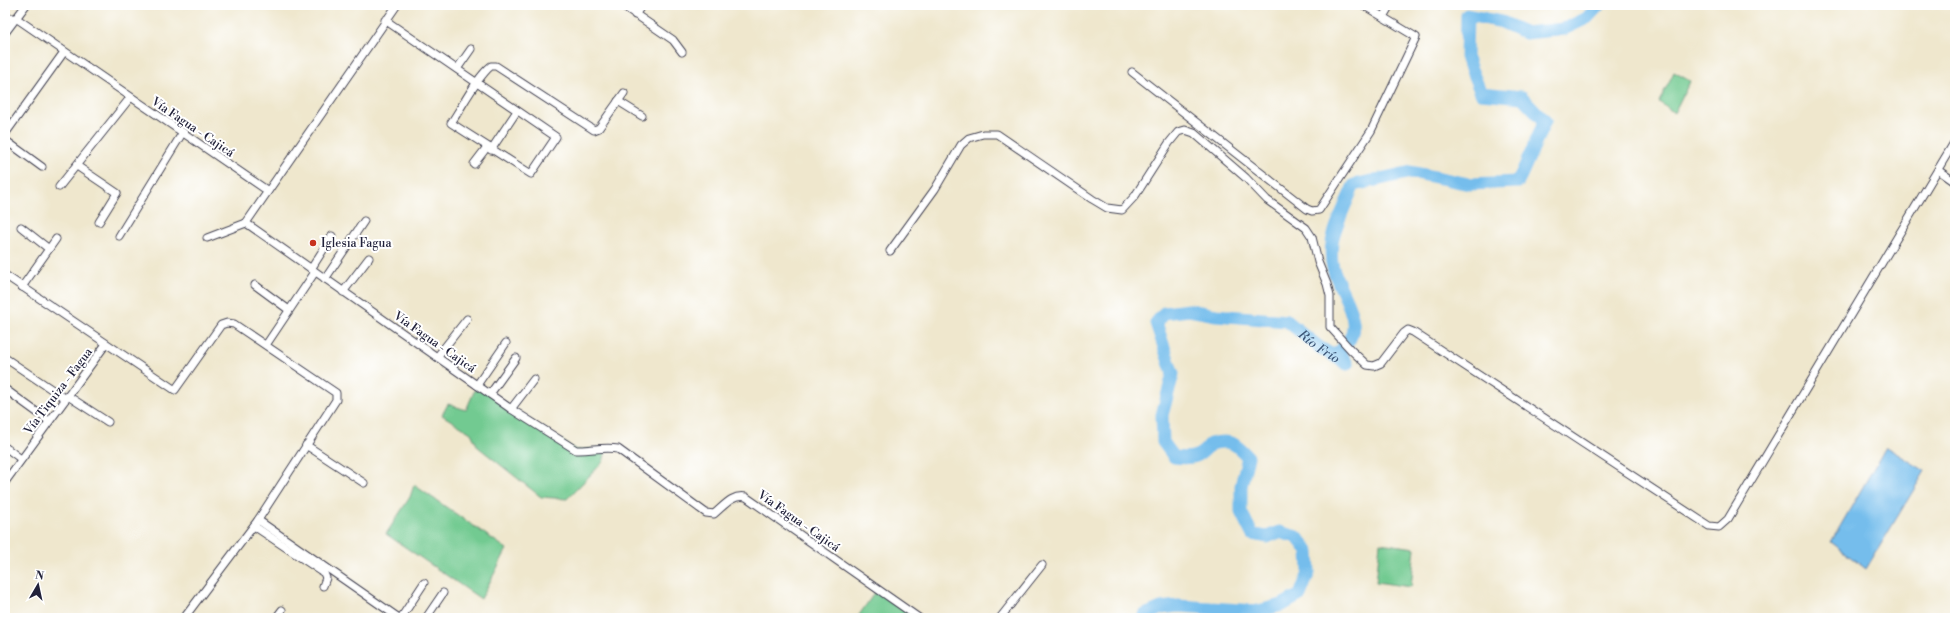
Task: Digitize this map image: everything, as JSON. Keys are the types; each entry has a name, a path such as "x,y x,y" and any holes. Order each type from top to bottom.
{"street":[{"path":"5,33 26,5"},
{"path":"207,238 246,223 385,20 397,5"},
{"path":"635,15 642,5"},
{"path":"1132,72 1307,209 1312,211 1319,210 1371,131 1416,37 1363,5"},
{"path":"1383,17 1390,5"},
{"path":"626,6 635,15 673,40 682,52"},
{"path":"5,18 16,18"},
{"name":"Vía Fagua - Cajicá","path":"16,18 130,98 183,132 268,191"},
{"path":"385,20 477,84 556,137 531,174 451,123 477,84 487,69 491,66 496,66 594,130 599,128 624,93"},
{"path":"457,69 471,49"},
{"path":"5,134 64,52"},
{"path":"59,187 130,98"},
{"path":"618,101 642,116"},
{"path":"474,164 489,148 517,111"},
{"path":"890,251 935,189 961,144 969,138 983,134 997,134 1102,205 1107,208 1122,210 1136,196 1169,143 1178,132 1185,130 1194,133 1246,178 1268,200 1306,228 1312,237 1318,262 1328,284 1330,296 1330,327 1341,341 1367,365 1374,366 1381,363 1404,333 1408,330 1413,332 1709,526 1720,527 1728,519 1955,141"},
{"path":"119,236 183,132"},
{"path":"5,140 42,167"},
{"path":"77,166 117,193 99,222"},
{"path":"1938,170 1955,182"},
{"path":"325,279 364,221"},
{"name":"Vía Fagua - Cajicá","path":"246,223 511,409 576,450 584,451 607,447 618,450 706,513 714,514 730,499 738,495 746,497 919,618"},
{"path":"20,227 49,249"},
{"path":"186,617 256,523 336,400 336,393 266,345 289,310 332,236"},
{"path":"22,287 56,239"},
{"path":"343,292 369,258"},
{"path":"5,275 106,344"},
{"path":"255,285 289,310"},
{"path":"437,357 467,319"},
{"name":"Vía Tiquiza - Fagua","path":"5,482 106,344 174,390 221,325 227,323 234,324 266,345"},
{"path":"477,385 506,344"},
{"path":"5,358 67,398 108,422"},
{"path":"490,394 516,358"},
{"path":"511,409 534,379"},
{"path":"5,389 49,421"},
{"path":"1554,434 1559,427"},
{"path":"306,445 364,483"},
{"path":"5,447 21,460"},
{"path":"256,523 324,573 326,578 323,586"},
{"path":"256,523 400,618 424,583"},
{"path":"1000,618 1042,565"},
{"path":"426,618 442,593"},
{"path":"276,618 282,610"}],"green space":[{"path":"1674,72 1690,81 1674,113 1659,102"},
{"path":"477,385 576,450 607,447 603,462 567,499 541,497 478,447 471,433 442,415 448,404 466,410"},
{"path":"414,485 507,549 481,599 386,534 410,497"},
{"path":"1380,543 1415,548 1411,587 1376,582"},
{"path":"877,589 919,618 857,618"}],"water":[{"path":"1886,447 1925,471 1866,569 1831,542"}],"waterway":[{"name":"Río Frío","path":"1145,618 1145,615 1161,608 1178,606 1258,611 1282,605 1300,595 1309,572 1308,551 1297,537 1279,532 1267,537 1252,534 1241,512 1241,486 1248,457 1240,448 1228,442 1210,444 1199,455 1180,458 1174,457 1163,442 1162,415 1173,374 1156,323 1164,313 1189,310 1216,315 1287,321 1319,347 1347,364 1339,351 1348,341 1353,331 1353,321 1351,311 1333,268 1331,249 1335,230 1354,185 1411,172 1469,184 1518,182 1545,121 1522,97 1481,93 1466,57 1467,15 1502,22 1526,33 1564,29 1587,18 1599,5"}],"place":[{"name":"Iglesia Fagua","path":"313,243"}]}
